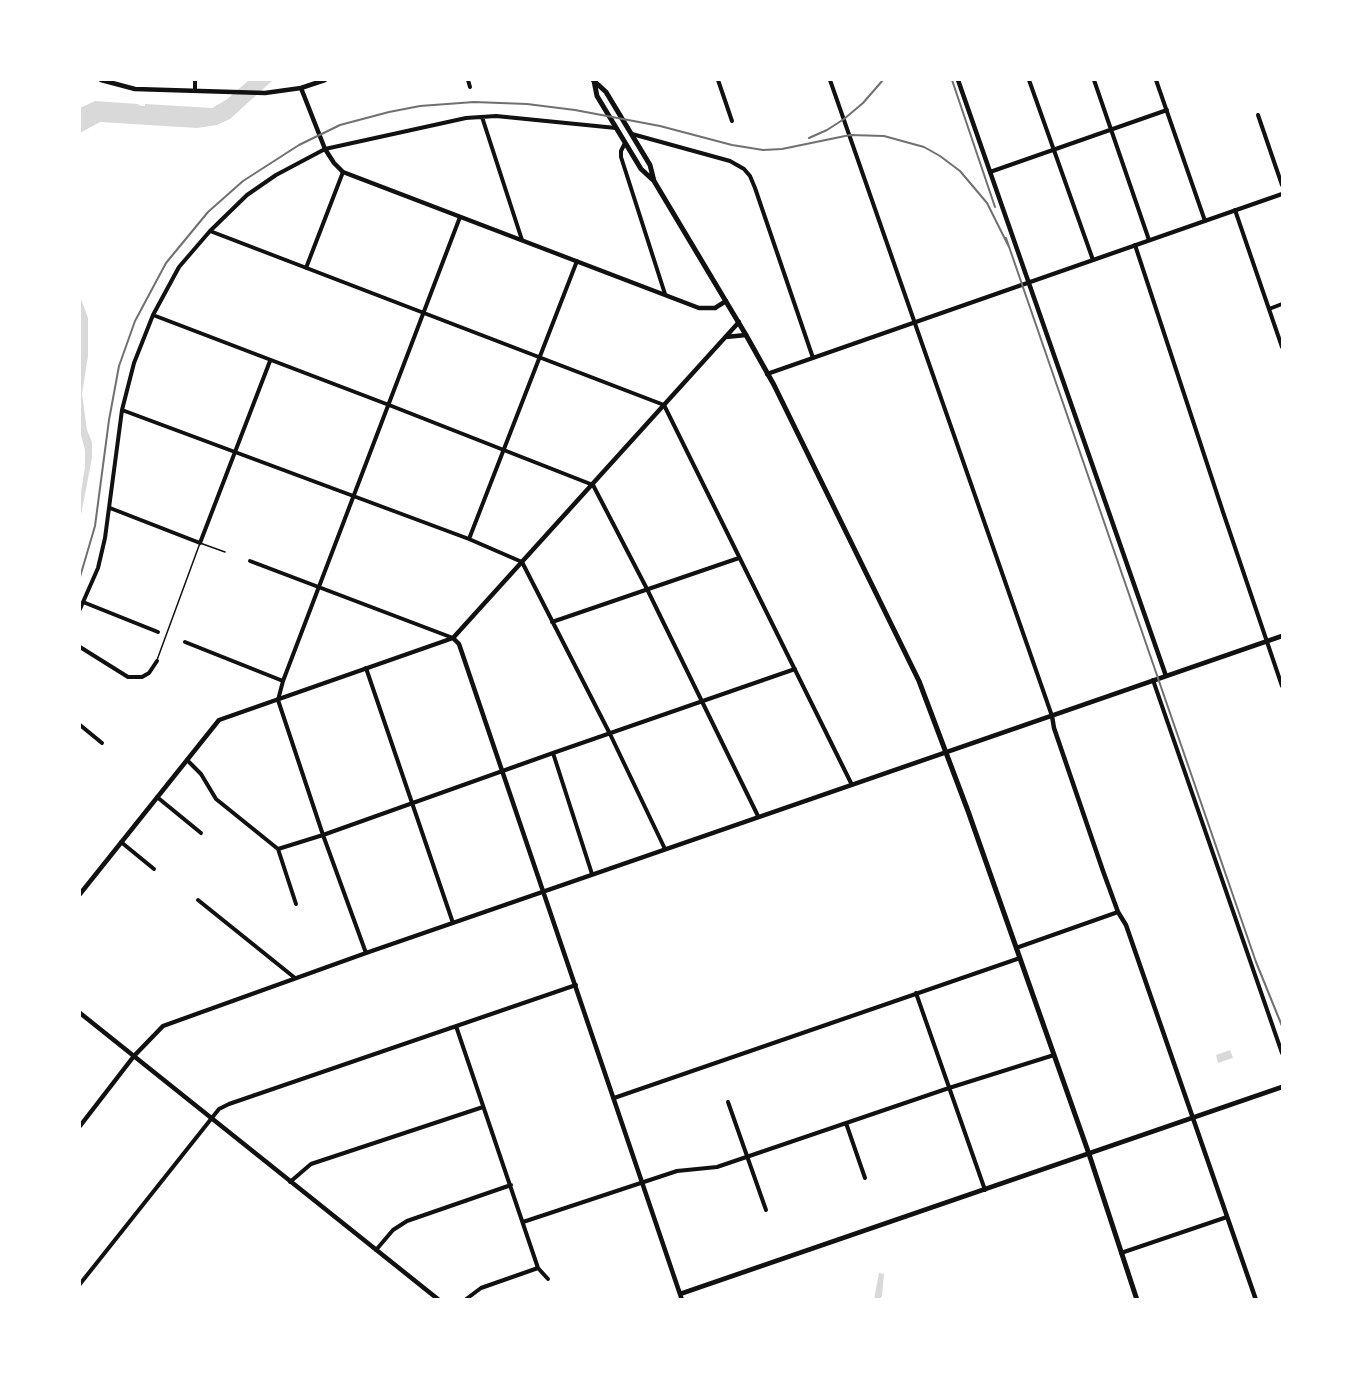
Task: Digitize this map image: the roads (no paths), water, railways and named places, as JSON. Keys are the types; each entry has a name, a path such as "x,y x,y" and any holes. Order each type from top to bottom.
{"main road":[{"path":"593,80 597,96 625,143 641,169 654,181 739,322 919,681 1017,948 1137,1299"},
{"path":"593,80 606,92 631,133 650,165 654,181"}],"street":[{"path":"101,80 135,89 259,93 301,88 325,80"},
{"path":"195,80 195,91"},
{"path":"468,80 470,87"},
{"path":"718,80 732,121"},
{"path":"830,80 1118,912 1126,925 1256,1299"},
{"path":"958,80 1166,676"},
{"path":"1029,80 1093,260"},
{"path":"1094,80 1149,240"},
{"path":"1156,80 1205,221"},
{"path":"301,88 325,149 343,172 707,309 715,308 726,301"},
{"path":"990,172 1167,110"},
{"path":"1258,115 1282,185"},
{"path":"80,609 98,568 111,508 123,410 134,363 153,315 179,267 210,231 247,195 276,175 325,149 466,118 496,116 616,128"},
{"path":"482,117 522,240"},
{"path":"631,133 730,161 744,169 755,189 813,358"},
{"path":"625,143 621,157 665,294"},
{"path":"306,268 343,172"},
{"path":"767,374 1282,194"},
{"path":"1235,210 1282,347"},
{"path":"366,952 323,836 278,700 283,681 460,217"},
{"path":"210,231 664,405 852,785"},
{"path":"1135,246 1282,686"},
{"path":"469,539 577,261"},
{"path":"1269,309 1282,304"},
{"path":"153,315 593,485 758,816"},
{"path":"80,894 219,720 453,638 739,322"},
{"path":"726,337 746,335"},
{"path":"111,508 201,543 270,361"},
{"path":"123,410 469,539 522,562 610,734 665,849"},
{"path":"552,622 739,558"},
{"path":"250,561 453,638 459,644 681,1297 1282,1087"},
{"path":"83,602 158,632"},
{"path":"80,1126 134,1056 163,1026 366,952 454,924 758,816 947,753 1282,636"},
{"path":"185,642 283,681"},
{"path":"80,647 128,677 142,677 149,673 157,661"},
{"path":"366,668 454,924"},
{"path":"278,849 323,836 795,669"},
{"path":"1154,681 1282,1053"},
{"path":"80,725 102,742"},
{"path":"553,753 592,874"},
{"path":"187,760 201,774 216,799 278,849 296,904"},
{"path":"157,797 201,832"},
{"path":"121,842 154,869"},
{"path":"198,900 296,978"},
{"path":"1017,948 1118,912"},
{"path":"614,1098 1020,958"},
{"path":"80,1284 219,1109 576,985"},
{"path":"916,993 985,1190"},
{"path":"80,1013 439,1299"},
{"path":"456,1026 538,1268 548,1279"},
{"path":"523,1222 677,1171 717,1167 1054,1055"},
{"path":"728,1102 766,1210"},
{"path":"290,1182 311,1164 483,1107"},
{"path":"846,1123 865,1178"},
{"path":"376,1250 393,1230 407,1221 511,1185"},
{"path":"1121,1253 1227,1217"},
{"path":"465,1299 481,1288 538,1268"}],"lane":[{"path":"157,661 201,543 225,552"}],"railway":[{"path":"809,138 844,119 863,103 883,80"},
{"path":"952,80 995,207"},
{"path":"80,577 95,526 109,420 119,366 135,321 166,263 208,212 243,181 299,145 340,125 420,106 474,102 527,104 575,110 660,126 732,145 763,150 782,149 850,135 884,136 924,147 960,171 987,203 1009,247"},
{"path":"1006,238 1256,962 1282,1026"}]}
